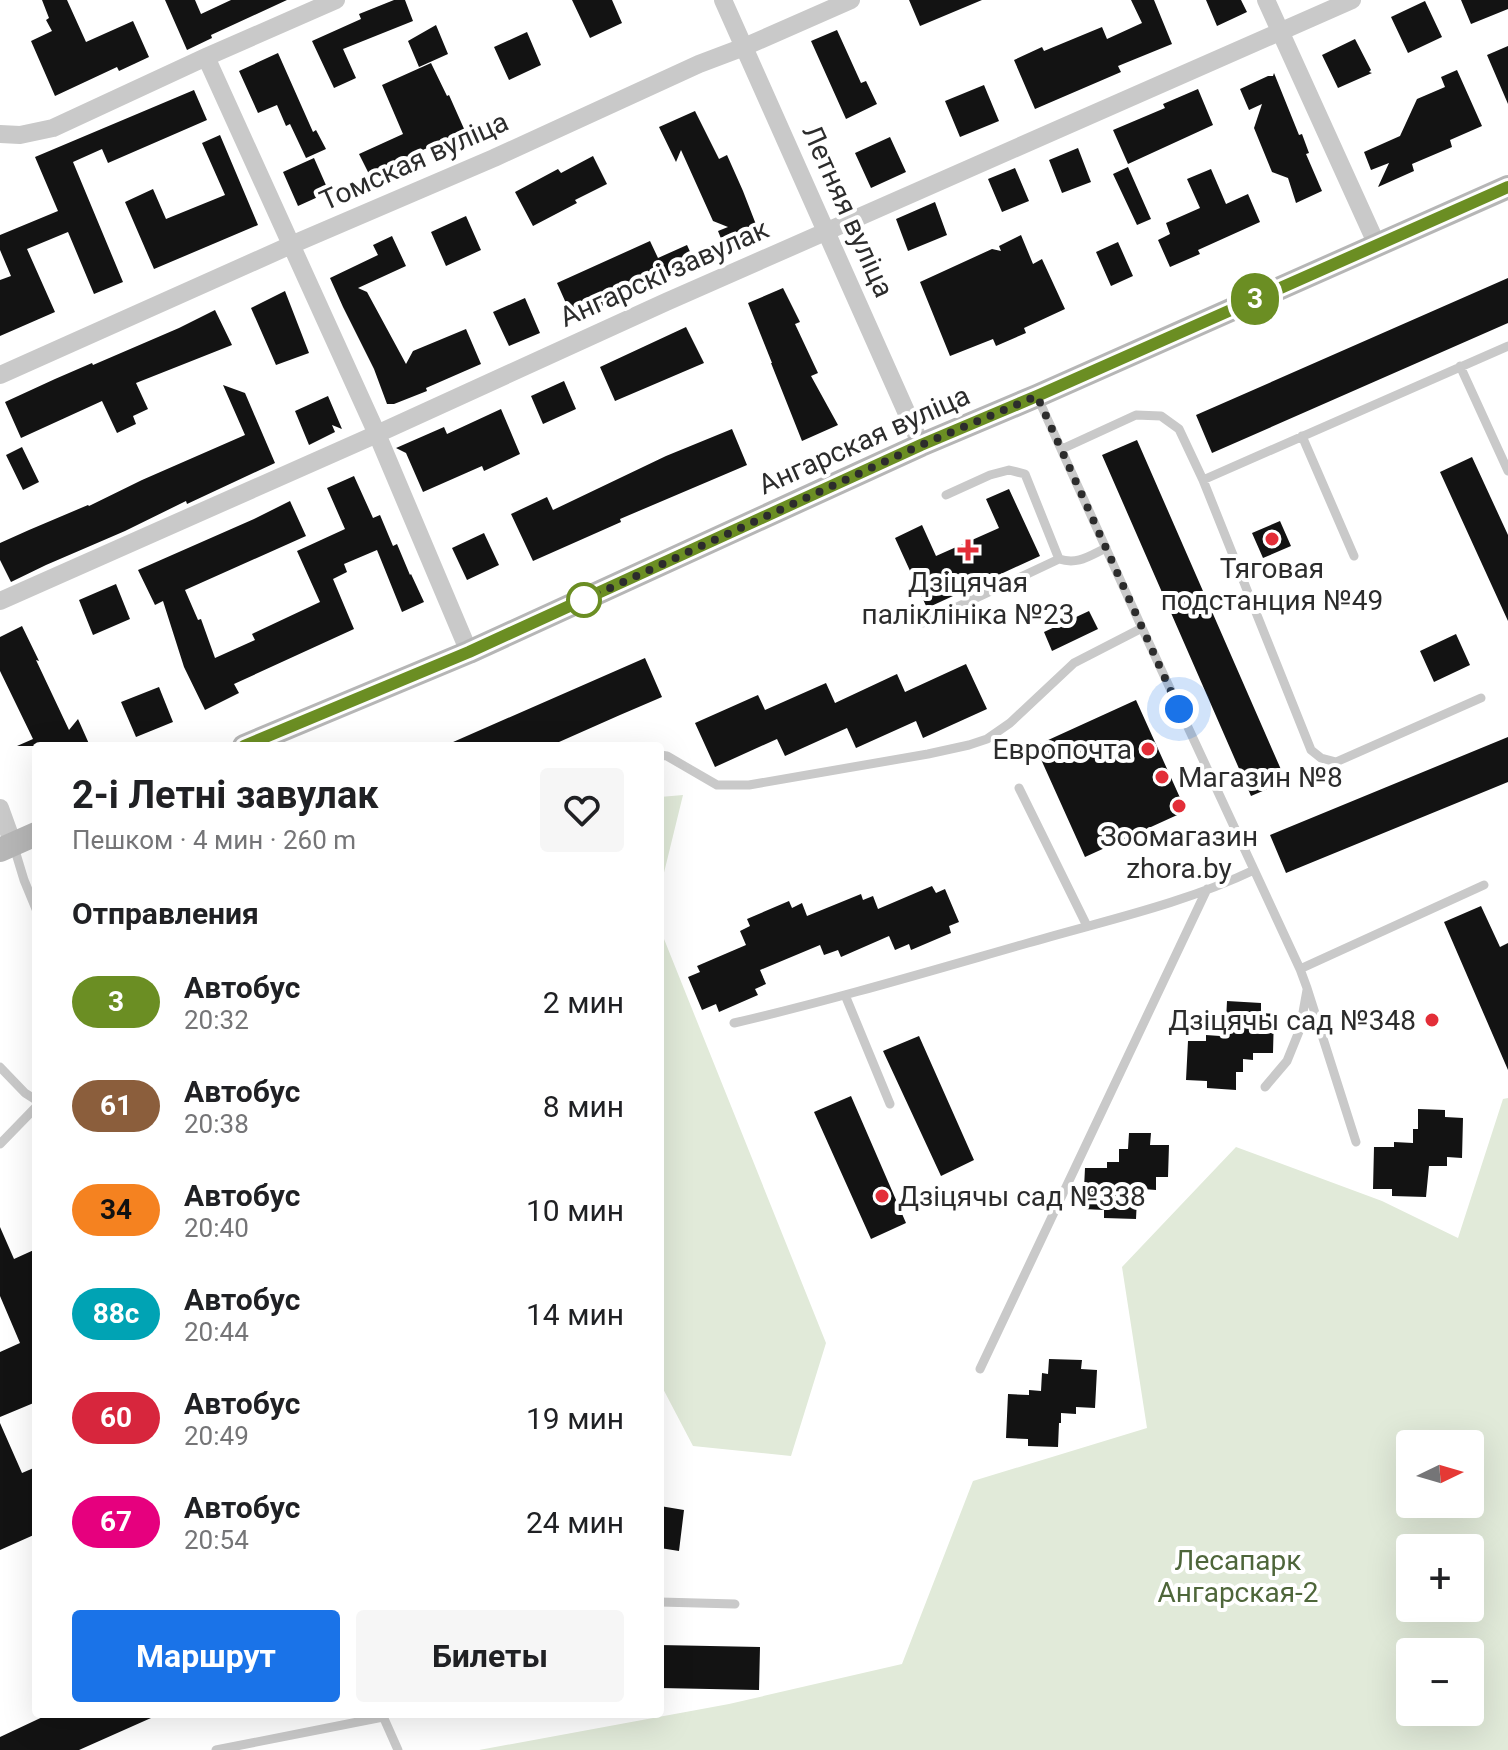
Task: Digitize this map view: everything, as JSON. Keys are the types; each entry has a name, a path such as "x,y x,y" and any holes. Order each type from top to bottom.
{"main road":[{"name":"Ангарская вуліца","path":"254,742 469,652 921,445 1508,187"},
{"path":"7,847 32,836"}],"street":[{"path":"0,134 20,135 53,128 336,0"},
{"name":"Летняя вуліца","path":"723,0 921,445"},
{"name":"Томская вуліца","path":"0,375 494,158 699,64 851,0"},
{"path":"1266,0 1377,245"},
{"name":"Ангарскі завулак","path":"0,601 1352,0"},
{"path":"206,57 377,434 469,652"},
{"path":"0,808 7,847"}],"lane":[{"path":"1203,480 1508,346"},
{"path":"1460,366 1508,471"},
{"path":"1037,396 1300,969 1356,1142"},
{"path":"1062,449 1136,415 1161,416 1179,429 1203,480 1311,750 1321,758 1336,762 1481,698"},
{"path":"1302,436 1354,556"},
{"path":"946,495 990,475 1009,470 1025,474 1059,559"},
{"path":"923,623 1059,559 1071,563 1106,548"},
{"path":"664,756 717,785 749,785 969,745 987,739 1010,723 1074,663 1142,628"},
{"path":"1019,788 1087,926"},
{"path":"7,847 32,899"},
{"path":"734,1023 798,1009 1158,906 1254,870"},
{"path":"1300,969 1484,885"},
{"path":"980,1369 1207,889"},
{"path":"1265,1087 1287,1061 1300,1029 1307,988"},
{"path":"845,995 890,1104"},
{"path":"0,1067 32,1097"},
{"path":"0,1144 32,1111"},
{"path":"664,1602 735,1604"},
{"path":"216,1750 369,1718"},
{"path":"384,1718 398,1750"}],"green space":[{"path":"683,795 664,873 664,797"},
{"path":"664,939 826,1343 791,1456 693,1446 664,1391"},
{"name":"Лесапарк Ангарская-2","path":"1508,1098 1508,1750 479,1750 664,1718 902,1664 973,1481 1147,1428 1122,1267 1236,1147 1382,1201 1458,1238 1503,1099"}],"building":[{"path":"42,0 67,0 86,42 133,21 149,57 119,71 117,67 55,96 31,41 52,31"},
{"path":"165,0 195,0 201,14 231,0 287,0 211,35 212,38 187,50"},
{"path":"394,0 405,0 413,21 343,49 356,78 334,88 312,41 361,19 359,14"},
{"path":"572,0 612,0 622,23 590,38"},
{"path":"909,0 982,0 920,26"},
{"path":"1131,0 1154,0 1172,44 1118,66 1121,72 1035,109 1014,60 1102,27 1107,39 1142,23"},
{"path":"1206,0 1241,0 1247,12 1217,26"},
{"path":"1461,0 1508,0 1508,9 1471,24"},
{"path":"1425,1 1442,37 1408,53 1391,17"},
{"path":"436,25 448,54 419,67 408,41"},
{"path":"837,30 861,83 866,81 877,104 846,119 811,41"},
{"path":"527,32 541,65 509,80 494,47"},
{"path":"1355,39 1372,73 1338,88 1322,55"},
{"path":"1508,46 1508,104 1487,55"},
{"path":"278,53 313,132 316,130 326,149 306,158 277,105 258,113 239,71"},
{"path":"431,63 465,131 370,176 359,154 403,134 382,85"},
{"path":"1457,70 1482,126 1450,140 1452,147 1412,164 1414,171 1378,187 1389,163 1371,170 1364,152 1400,136 1417,99 1445,87 1441,77"},
{"path":"1274,73 1299,135 1302,134 1309,153 1306,154 1322,191 1296,203 1288,178 1272,172 1254,128 1262,104 1249,110 1240,89"},
{"path":"984,85 999,121 960,137 945,101"},
{"path":"1198,89 1213,125 1128,164 1113,130 1165,108 1163,104"},
{"path":"194,90 207,120 108,163 102,149 73,162 123,282 94,294 68,232 27,249 55,312 0,336 0,280 11,276 0,250 0,235 58,211 35,157"},
{"path":"695,111 719,159 727,155 762,240 728,256 718,231 728,227 713,221 681,150 676,162 659,127"},
{"path":"220,135 258,225 154,269 125,202 153,189 166,219 225,195 202,143"},
{"path":"890,137 906,172 871,188 855,153"},
{"path":"1078,148 1091,182 1062,193 1049,160"},
{"path":"593,156 607,184 533,226 515,192 558,169 561,173"},
{"path":"314,158 329,192 298,206 283,172"},
{"path":"1128,167 1151,219 1137,225 1113,174"},
{"path":"1015,168 1029,201 1002,212 988,179"},
{"path":"1211,169 1226,204 1248,194 1260,222 1198,250 1200,254 1170,267 1158,240 1170,234 1166,223 1200,208 1187,179"},
{"path":"935,202 947,235 908,251 896,219"},
{"path":"466,216 481,250 446,266 431,232"},
{"path":"1021,235 1033,264 1042,259 1065,309 1024,328 1026,333 996,346 993,339 950,356 920,282 992,249 1001,251 999,246"},
{"path":"392,236 406,266 358,288 367,292 406,364 413,351 466,329 481,364 426,388 427,391 387,404 374,369 330,278 378,255 373,245"},
{"path":"650,241 658,258 687,245 697,267 680,275 678,272 573,319 557,283"},
{"path":"1118,242 1133,276 1111,286 1096,252"},
{"path":"1508,278 1508,323 1212,453 1196,415"},
{"path":"783,288 800,322 795,324 818,373 811,376 838,425 802,441 748,303"},
{"path":"285,291 309,353 276,365 251,308"},
{"path":"525,298 540,333 509,346 493,312"},
{"path":"215,310 232,345 136,383 148,409 133,416 136,424 117,433 102,401 21,438 5,402"},
{"path":"686,327 704,363 615,401 600,367"},
{"path":"564,381 576,409 543,424 531,396"},
{"path":"223,385 245,393 275,463 11,582 0,560 0,543 245,435"},
{"path":"328,396 342,429 332,425 335,432 309,445 295,411"},
{"path":"501,409 520,454 484,471 482,466 423,492 406,453 396,448 444,427 447,434"},
{"path":"732,429 747,465 620,519 621,522 533,561 511,514 547,497 553,510 666,456"},
{"path":"1137,440 1286,781 1251,796 1102,455"},
{"path":"22,447 39,482 23,490 6,455"},
{"path":"1472,457 1508,535 1508,621 1440,472"},
{"path":"354,476 373,518 380,515 393,546 397,544 424,602 402,612 377,550 344,564 347,572 333,579 354,629 234,684 239,693 205,710 184,667 163,601 155,605 138,570 290,501 306,536 185,590 198,620 201,619 215,658 255,640 252,634 320,602 297,551 345,529 327,488"},
{"name":"Дзіцячая паліклініка №23","path":"1009,489 1040,556 927,608 895,538 922,525 936,556 999,528 986,499"},
{"name":"Тяговая подстанция №49","path":"1280,521 1291,546 1263,558 1252,533"},
{"path":"484,533 499,565 467,580 452,548"},
{"path":"116,584 130,619 93,635 79,600"},
{"path":"1089,611 1098,629 1052,651 1044,632"},
{"path":"22,626 69,730 78,719 88,742 32,742 32,746 17,746 33,739 0,671 0,637"},
{"path":"1456,634 1470,665 1434,682 1420,651"},
{"path":"645,658 662,697 559,742 453,742"},
{"path":"966,664 987,709 923,738 916,721 856,748 847,728 785,756 777,739 715,767 695,723 758,695 765,710 826,683 835,703 897,674 905,692"},
{"path":"159,687 173,722 136,737 121,702"},
{"path":"1136,700 1186,811 1085,857 1035,746"},
{"path":"1508,737 1508,782 1286,873 1270,835"},
{"path":"932,886 936,893 945,889 959,922 949,926 951,933 911,950 909,944 895,950 889,936 841,957 838,950 824,955 820,945 760,970 766,984 755,989 758,995 719,1012 716,1004 702,1010 688,977 700,972 697,966 746,945 740,931 750,926 747,919 789,901 792,908 802,903 807,916 861,894 863,900 873,896 878,909"},
{"path":"1481,906 1500,947 1508,943 1508,1070 1444,922"},
{"path":"1227,1001 1261,1003 1261,1013 1274,1014 1273,1053 1253,1053 1253,1060 1243,1059 1243,1072 1236,1072 1236,1090 1207,1088 1207,1081 1186,1080 1188,1041 1206,1041 1206,1035 1220,1036 1221,1021 1226,1021"},
{"path":"919,1036 974,1160 941,1176 883,1051"},
{"path":"851,1096 906,1223 871,1239 814,1112"},
{"path":"1418,1109 1445,1110 1445,1117 1463,1118 1462,1158 1447,1157 1447,1166 1429,1166 1426,1197 1392,1196 1392,1189 1373,1189 1374,1147 1394,1147 1394,1142 1413,1143 1413,1129 1418,1129"},
{"path":"1129,1133 1151,1133 1150,1145 1169,1145 1168,1177 1156,1177 1156,1190 1143,1189 1143,1199 1137,1199 1136,1219 1104,1218 1104,1210 1083,1209 1085,1168 1107,1168 1107,1162 1119,1162 1119,1149 1128,1149"},
{"path":"0,1227 14,1259 32,1251 32,1404 0,1417 0,1352 20,1343 0,1296"},
{"path":"1049,1359 1082,1360 1081,1369 1097,1370 1095,1408 1076,1407 1076,1414 1061,1413 1058,1447 1028,1446 1028,1439 1006,1438 1008,1394 1029,1395 1029,1390 1041,1391 1042,1373 1048,1374"},
{"path":"0,1423 22,1473 32,1469 32,1536 0,1550"},
{"path":"664,1507 684,1510 679,1551 664,1549"},
{"path":"664,1645 760,1647 759,1690 664,1688"},
{"path":"40,1718 151,1718 79,1750 0,1750 0,1737"}],"bus line":[{"name":"3","path":"254,742 469,652 921,445 1508,187"}],"place":[{"name":"Тяговая подстанция №49","path":"1272,539"},
{"name":"Дзіцячая паліклініка №23","path":"968,550"},
{"name":"Европочта","path":"1148,749"},
{"name":"Магазин №8","path":"1162,777"},
{"name":"Зоомагазин zhora.by","path":"1179,806"},
{"name":"Дзіцячы сад №348","path":"1432,1020"},
{"name":"Дзіцячы сад №338","path":"882,1196"}],"route":[{"path":"584,600 921,445 1037,396 1179,709"}]}
